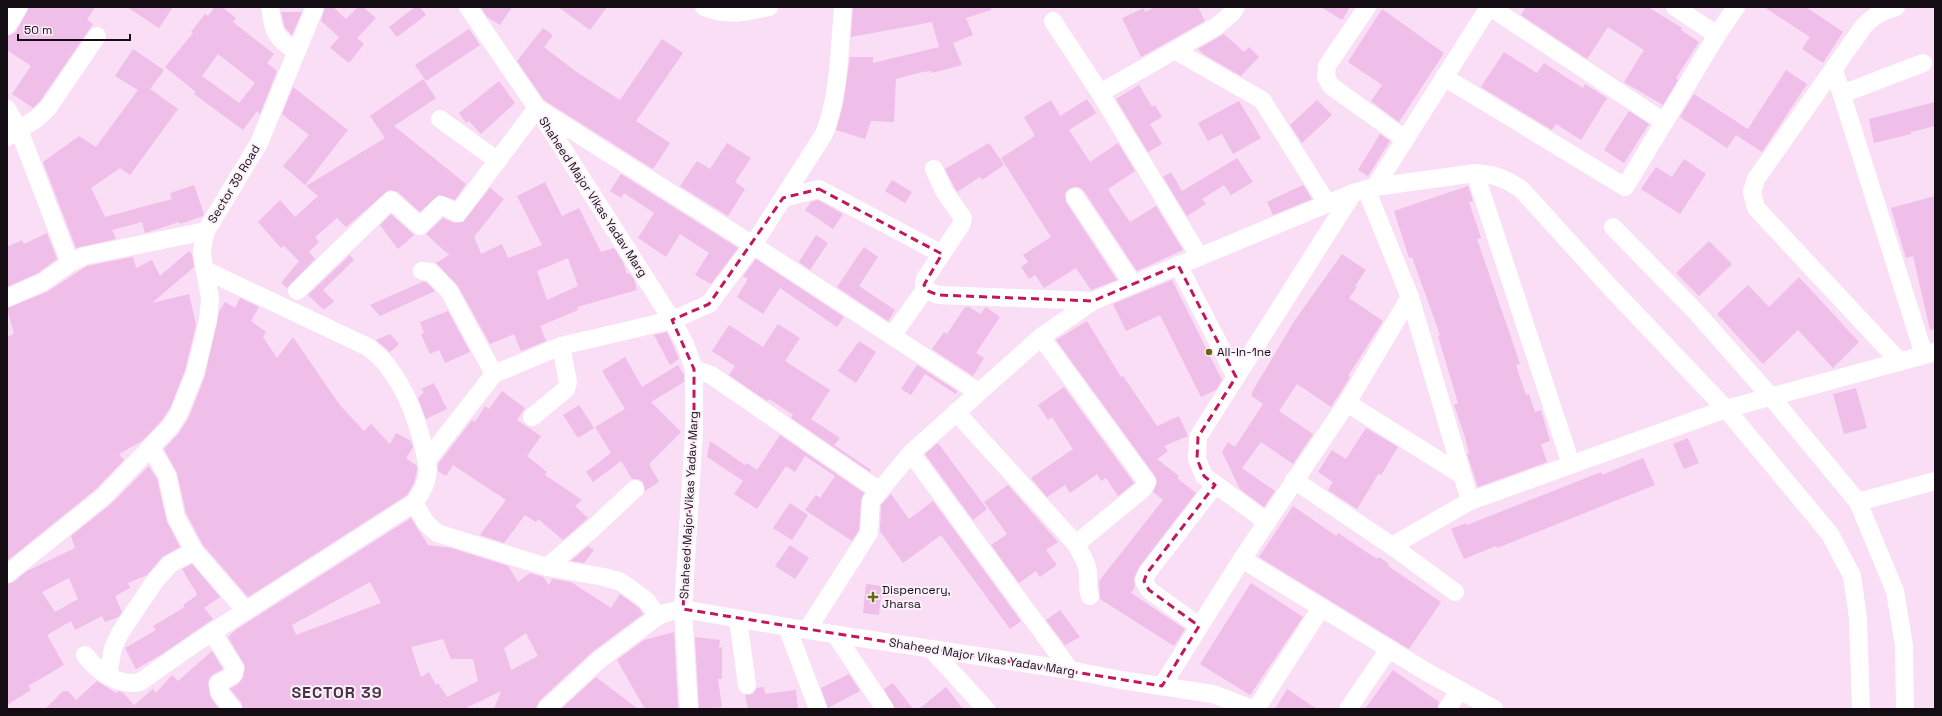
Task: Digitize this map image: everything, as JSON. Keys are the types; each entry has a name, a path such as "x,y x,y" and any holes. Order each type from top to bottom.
{"street":[{"path":"7,26 19,7"},
{"path":"270,7 274,32 278,38 296,52"},
{"name":"Sector 39 Road","path":"7,298 43,282 70,263 84,256 206,230 259,143 315,7"},
{"name":"Shaheed Major Vikas Yadav Marg","path":"468,7 537,108 672,320 685,344 694,369 694,432 683,610 1070,670 1213,694 1252,709"},
{"path":"704,7 717,12 733,15 769,7"},
{"path":"426,460 494,374 561,346 672,320 709,304 753,245 824,134 835,98 843,7"},
{"path":"1100,93 1176,51 1217,26 1231,14 1236,7"},
{"path":"1367,7 1327,66 1326,77 1331,86 1405,139"},
{"path":"1267,522 1204,476 1197,459 1198,437 1236,377 1365,190 1405,139 1490,7 1664,122"},
{"path":"1675,7 1717,35"},
{"path":"1444,77 1625,187 1717,35 1736,7"},
{"path":"1896,7 1884,10 1872,18 1863,27 1756,179 1752,192 1756,208 1900,362"},
{"path":"1053,21 1100,93 1199,256"},
{"path":"13,134 36,119 48,108 97,36"},
{"path":"1176,51 1262,100 1328,203"},
{"path":"1842,94 1923,63"},
{"path":"1392,546 1470,501 1726,408 1930,354 1834,70"},
{"path":"297,292 391,200 420,226 441,205 458,213 537,108 753,245 978,392"},
{"path":"7,109 13,134 70,263"},
{"path":"440,119 498,161"},
{"path":"934,169 944,191 963,218 962,225 925,279 924,286 928,291 938,295 1093,301"},
{"path":"1475,173 1571,464"},
{"path":"807,630 869,533 869,508 871,501 878,490 910,452 1041,337 1093,301 1328,203 1365,190 1475,173 1490,174 1506,178 1522,190 1610,287 1726,408 1830,534 1852,576 1858,618 1861,709"},
{"path":"783,198 819,189 942,254"},
{"path":"1365,190 1410,297 1470,501"},
{"path":"1075,197 1133,284"},
{"path":"1613,227 1697,313 1771,397 1858,502 1895,591 1904,646 1905,709"},
{"path":"7,574 103,497 170,428 179,413 195,373 208,321 210,298 202,243 206,230"},
{"path":"1178,265 1236,377"},
{"path":"85,655 99,670 108,675 127,683 140,682 212,632 414,503 423,490 428,479 426,460 414,415 398,382 386,362 368,347 205,270"},
{"path":"422,271 431,272 449,291 494,374"},
{"path":"892,336 926,288"},
{"path":"1162,686 1242,559 1347,403 1410,297"},
{"path":"1041,337 1147,482 1143,489 1076,544"},
{"path":"532,417 566,389 568,382 561,346"},
{"path":"694,369 711,375 878,490"},
{"path":"1347,403 1462,475"},
{"path":"956,412 1076,544 1087,566 1089,578 1088,590 1090,596"},
{"path":"151,448 167,476 176,517 194,551 246,611"},
{"path":"910,452 1070,670"},
{"path":"1294,480 1392,546 1455,592"},
{"path":"1858,502 1935,482"},
{"path":"1200,626 1149,590 1144,581 1147,573 1215,485"},
{"path":"547,567 592,529 635,489"},
{"path":"414,503 426,523 437,533 547,567 604,577 621,582 646,600 658,616"},
{"path":"108,675 113,648 120,633 155,581 170,564 194,551"},
{"path":"1242,559 1459,691 1494,709"},
{"path":"1256,709 1322,608"},
{"path":"546,709 599,660 658,616 665,613 683,610 689,709"},
{"path":"738,619 747,685"},
{"path":"787,627 818,709"},
{"path":"212,632 235,668 233,675 218,684 218,688 233,709"},
{"path":"835,634 885,709"},
{"path":"931,648 986,709"},
{"path":"1348,709 1389,649"},
{"path":"1447,709 1459,691"}],"highlighted area":[{"path":"819,189 942,254 924,285 928,291 938,295 1093,301 1178,265 1236,377 1198,437 1197,459 1204,476 1215,485 1147,573 1144,581 1149,590 1199,626 1162,686 683,609 694,432 694,369 672,320 709,304 783,198"}],"building":[{"path":"29,7 95,7 87,20 93,24 40,101 33,108 12,94 31,66 7,50 7,36 16,32"},
{"path":"127,7 173,7 159,28"},
{"path":"215,7 222,7 236,18 233,22 274,54 267,63 277,71 260,114 257,111 243,130 194,94 196,92 165,67 193,33 191,32 205,14 208,16","holes":["218,54 255,83 239,103 202,76"]},
{"path":"325,7 333,7 346,19 358,7 363,7 376,18 357,38 364,44 349,63 330,48 339,37 321,21"},
{"path":"415,7 420,7 426,15 397,37 389,27"},
{"path":"481,7 512,7 500,25 487,17"},
{"path":"558,7 607,7 590,30"},
{"path":"853,7 991,7 991,10 966,18 973,35 953,43 962,65 932,73 932,71 922,72 896,79 894,122 871,121 865,139 836,130 843,105 850,57 873,57 873,63 939,47 932,22 851,37"},
{"path":"1156,7 1198,7 1205,21 1141,57 1122,18 1144,8 1145,12"},
{"path":"1321,7 1350,7 1342,20"},
{"path":"1526,7 1648,7 1682,28 1681,30 1699,42 1676,78 1678,80 1663,105 1624,82 1644,50 1608,27 1587,59 1521,15"},
{"path":"1764,7 1806,7 1843,32 1823,63 1802,49 1810,37"},
{"path":"1382,9 1444,53 1399,122 1371,101 1382,85 1348,62"},
{"path":"281,12 302,12 292,35 285,28"},
{"path":"543,28 553,35 544,47 575,71 620,100 662,39 683,53 636,121 670,143 653,169 544,100 517,61"},
{"path":"469,29 480,45 426,81 415,65"},
{"path":"1224,34 1244,52 1249,47 1259,57 1241,76 1205,55 1198,49"},
{"path":"133,49 164,70 150,89 178,109 130,175 120,168 91,188 105,217 172,199 170,193 194,185 204,214 203,216 180,224 179,222 145,233 142,222 112,230 116,239 76,248 43,162 79,136 96,147 138,90 115,76"},
{"path":"1504,52 1537,73 1544,63 1583,88 1585,84 1607,98 1581,140 1556,124 1552,130 1481,87"},
{"path":"1786,70 1807,84 1762,152 1736,135 1727,148 1680,117 1694,94 1748,129"},
{"path":"423,79 436,98 394,126 466,184 455,200 439,195 420,212 398,192 389,190 346,227 337,218 315,237 319,242 309,252 315,259 287,288 281,283 299,261 284,246 281,248 258,222 280,200 295,217 318,196 306,186 385,138 370,116"},
{"path":"499,81 515,103 481,134 469,121 466,123 459,113"},
{"path":"1139,85 1152,107 1155,105 1162,117 1150,124 1162,144 1148,152 1116,99"},
{"path":"293,87 348,130 305,185 283,166 309,135 282,114"},
{"path":"1087,99 1096,113 1069,130 1090,162 1118,143 1135,171 1108,189 1110,193 1130,222 1156,206 1183,250 1137,271 1084,191 1079,187 1074,187 1065,193 1066,202 1117,280 1091,290 1076,268 1044,288 1035,275 1029,279 1021,267 1028,262 1023,255 1051,237 1001,158 1035,136 1024,117 1051,100 1060,116"},
{"path":"1317,100 1332,115 1302,143 1290,125"},
{"path":"1239,101 1261,138 1233,154 1222,134 1208,141 1198,123"},
{"path":"1935,102 1935,126 1911,132 1911,134 1874,143 1869,119"},
{"path":"1629,111 1649,124 1624,163 1604,150"},
{"path":"1380,134 1390,141 1368,176 1358,170"},
{"path":"727,143 751,158 735,182 745,189 728,216 680,186 697,161 710,169"},
{"path":"989,143 1004,165 982,180 980,177 957,192 945,169"},
{"path":"1237,158 1253,182 1231,195 1224,185 1202,199 1206,204 1187,216 1163,177 1171,172 1182,191"},
{"path":"1684,159 1706,174 1680,214 1641,189 1656,167 1672,177"},
{"path":"621,174 738,248 711,284 695,275 709,253 680,234 666,257 638,238 654,213 624,193 621,198 610,191"},
{"path":"892,180 912,192 905,203 885,191"},
{"path":"545,182 562,216 579,208 601,252 614,248 623,262 627,274 629,273 634,279 637,290 577,307 578,310 540,326 546,341 521,351 514,334 490,344 458,286 436,263 449,255 426,234 443,218 454,223 463,222 490,188 504,199 474,237 481,254 502,244 508,258 542,245 517,196","holes":["568,258 578,286 547,300 537,271"]},
{"path":"1303,185 1312,199 1273,215 1267,202"},
{"path":"1468,186 1473,201 1469,202 1481,238 1477,239 1520,364 1516,365 1526,395 1529,394 1535,412 1541,410 1550,441 1541,444 1547,462 1478,487 1467,454 1469,454 1465,437 1454,405 1458,403 1438,336 1440,335 1412,257 1409,258 1394,211"},
{"path":"1935,196 1935,329 1930,330 1913,256 1906,258 1891,208"},
{"path":"818,200 843,214 833,229 805,210 811,202"},
{"path":"391,214 414,235 398,249 380,225"},
{"path":"47,233 57,259 38,273 7,287 7,247 22,240 24,244"},
{"path":"816,235 828,243 810,270 799,262"},
{"path":"1709,241 1732,264 1699,296 1676,273"},
{"path":"864,247 878,257 859,286 895,310 888,321 837,287"},
{"path":"189,251 192,254 194,267 152,303 189,294 196,325 185,370 170,408 162,420 142,441 119,454 124,460 96,489 7,561 7,337 14,334 7,308 47,292 87,266 133,257 136,268 152,260 160,276"},
{"path":"1342,254 1366,270 1349,298 1383,321 1348,376 1350,377 1331,407 1297,384 1279,411 1313,434 1293,464 1261,442 1242,468 1275,491 1264,507 1240,489 1222,452 1228,442 1235,447 1263,404 1252,396 1252,392 1295,320"},
{"path":"350,255 354,260 323,290 334,301 324,310 308,295"},
{"path":"756,259 844,317 837,327 780,288 763,314 737,297 748,279 743,276"},
{"path":"1799,277 1859,342 1833,368 1798,330 1763,364 1717,314 1748,285 1769,307"},
{"path":"1172,280 1222,380 1216,390 1201,397 1160,315 1126,331 1113,304"},
{"path":"422,282 426,282 435,291 380,316 370,305"},
{"path":"240,298 259,307 251,321 266,332 263,337 277,358 293,337 339,404 364,431 371,424 390,444 396,433 411,441 413,447 406,458 417,466 414,483 407,495 248,597 203,545 186,513 177,473 164,449 179,433 189,417 205,376 219,312 225,302 235,308"},
{"path":"965,307 969,307 980,314 986,307 1000,317 976,353 984,358 973,376 932,349 944,332 947,334"},
{"path":"448,311 470,352 445,363 439,350 430,354 421,334 424,333 420,322"},
{"path":"1087,321 1121,377 1123,376 1157,426 1179,416 1188,436 1164,446 1168,451 1157,459 1179,476 1177,478 1196,493 1139,567 1134,578 1135,587 1131,593 1185,629 1174,646 1100,599 1099,581 1163,500 1153,492 1157,482 1155,476 1056,340"},
{"path":"778,324 800,338 785,361 830,390 811,419 840,438 834,445 871,470 870,472 791,418 793,415 769,399 767,401 729,375 735,366 712,351 729,325 763,347"},
{"path":"667,332 679,359 670,365 654,335"},
{"path":"390,334 399,344 390,352 376,340"},
{"path":"859,341 876,352 856,383 838,371"},
{"path":"625,357 642,387 678,365 684,375 684,382 651,402 681,432 649,464 659,482 645,491 643,482 638,479 632,479 621,461 593,482 586,472 611,453 595,427 625,409 602,371"},
{"path":"917,365 957,391 956,394 925,374 911,395 901,389"},
{"path":"434,383 447,409 426,419 418,398 424,392 421,389"},
{"path":"1064,387 1134,483 1118,496 1106,478 1101,481 1097,474 1070,493 1065,485 1047,497 1031,478 1073,449 1052,417 1048,420 1038,405"},
{"path":"1856,388 1867,428 1844,434 1833,394"},
{"path":"502,391 525,408 517,420 541,436 527,456 547,472 545,475 582,500 575,506 588,518 563,540 538,519 536,522 525,515 504,543 480,535 506,500 453,465 446,476 438,471 438,464 472,420 475,422 485,406 489,409"},
{"path":"579,405 594,428 578,438 563,415"},
{"path":"1366,428 1398,447 1381,475 1379,473 1357,509 1328,490 1333,482 1318,472 1332,450 1346,459"},
{"path":"780,435 864,493 861,500 859,530 852,541 805,510 816,495 820,498 835,476 805,456 795,472 786,466 757,509 734,494 743,481 707,457 710,441 745,465 747,463 757,470"},
{"path":"1688,438 1699,463 1684,469 1673,444"},
{"path":"938,443 987,509 973,520 925,454"},
{"path":"1643,458 1655,485 1497,548 1496,546 1464,559 1451,529 1466,523 1467,525 1601,472 1602,475"},
{"path":"149,466 157,479 167,522 180,547 162,557 147,575 128,583 130,588 115,596 122,612 118,617 105,622 102,616 75,630 71,621 47,635 64,665 28,686 31,690 7,705 7,584 14,582 27,571 75,548 71,536 110,505","holes":["69,578 78,599 55,612 42,592"]},
{"path":"1008,485 1058,542 1046,550 1057,565 1040,577 1036,571 1019,583 991,545 1007,534 984,502"},
{"path":"891,494 909,519 933,501 1021,621 1010,629 941,535 903,563 880,531 881,505"},
{"path":"790,503 808,515 792,540 773,528"},
{"path":"1293,506 1336,536 1338,533 1378,559 1379,557 1389,564 1388,566 1441,602 1409,649 1259,557"},
{"path":"411,518 428,545 451,548 508,566 518,582 530,573 543,577 549,585 552,579 571,582 611,608 620,594 639,608 643,614 592,652 539,701 536,709 494,709 501,691 464,709 243,709 241,702 230,689 238,684 243,678 245,666 228,637 237,629","holes":["370,582 381,603 296,635 292,625","526,633 538,656 511,670 504,648","443,639 451,659 473,659 478,681 447,697 438,683 436,685 429,672 421,677 411,647"]},
{"path":"790,545 809,558 795,579 775,566"},
{"path":"588,546 594,550 584,563 571,561"},
{"path":"192,564 220,597 204,608 213,619 162,654 136,669 125,648 156,630 153,626 185,607 183,605 196,596 197,594 182,569"},
{"path":"1251,583 1303,617 1250,695 1200,664"},
{"path":"866,584 882,586 879,615 863,613"},
{"path":"1060,610 1080,637 1065,645 1046,620"},
{"path":"674,632 678,709 645,709 617,660 644,640"},
{"path":"695,637 720,640 719,648 722,647 722,679 718,679 722,707 699,709"},
{"path":"212,651 223,669 212,675 209,679 208,685 211,698 219,709 45,709 63,691 68,691 76,700 97,681 116,693 119,691 123,693 134,705 153,689 156,693 172,675 178,681"},
{"path":"1393,670 1439,702 1437,709 1365,709"},
{"path":"849,674 860,691 828,708 821,688"},
{"path":"596,677 638,709 561,709"},
{"path":"893,683 913,709 895,709 884,689"},
{"path":"764,687 765,694 796,690 798,709 748,709 745,695 753,694 757,688"},
{"path":"946,687 963,709 919,709"},
{"path":"1287,689 1317,709 1275,709"}],"place":[{"name":"All-In-1ne","path":"1209,352"},
{"name":"Dispencery, Jharsa","path":"873,597"}],"district":[{"name":"SECTOR 39","path":"337,692"}]}
